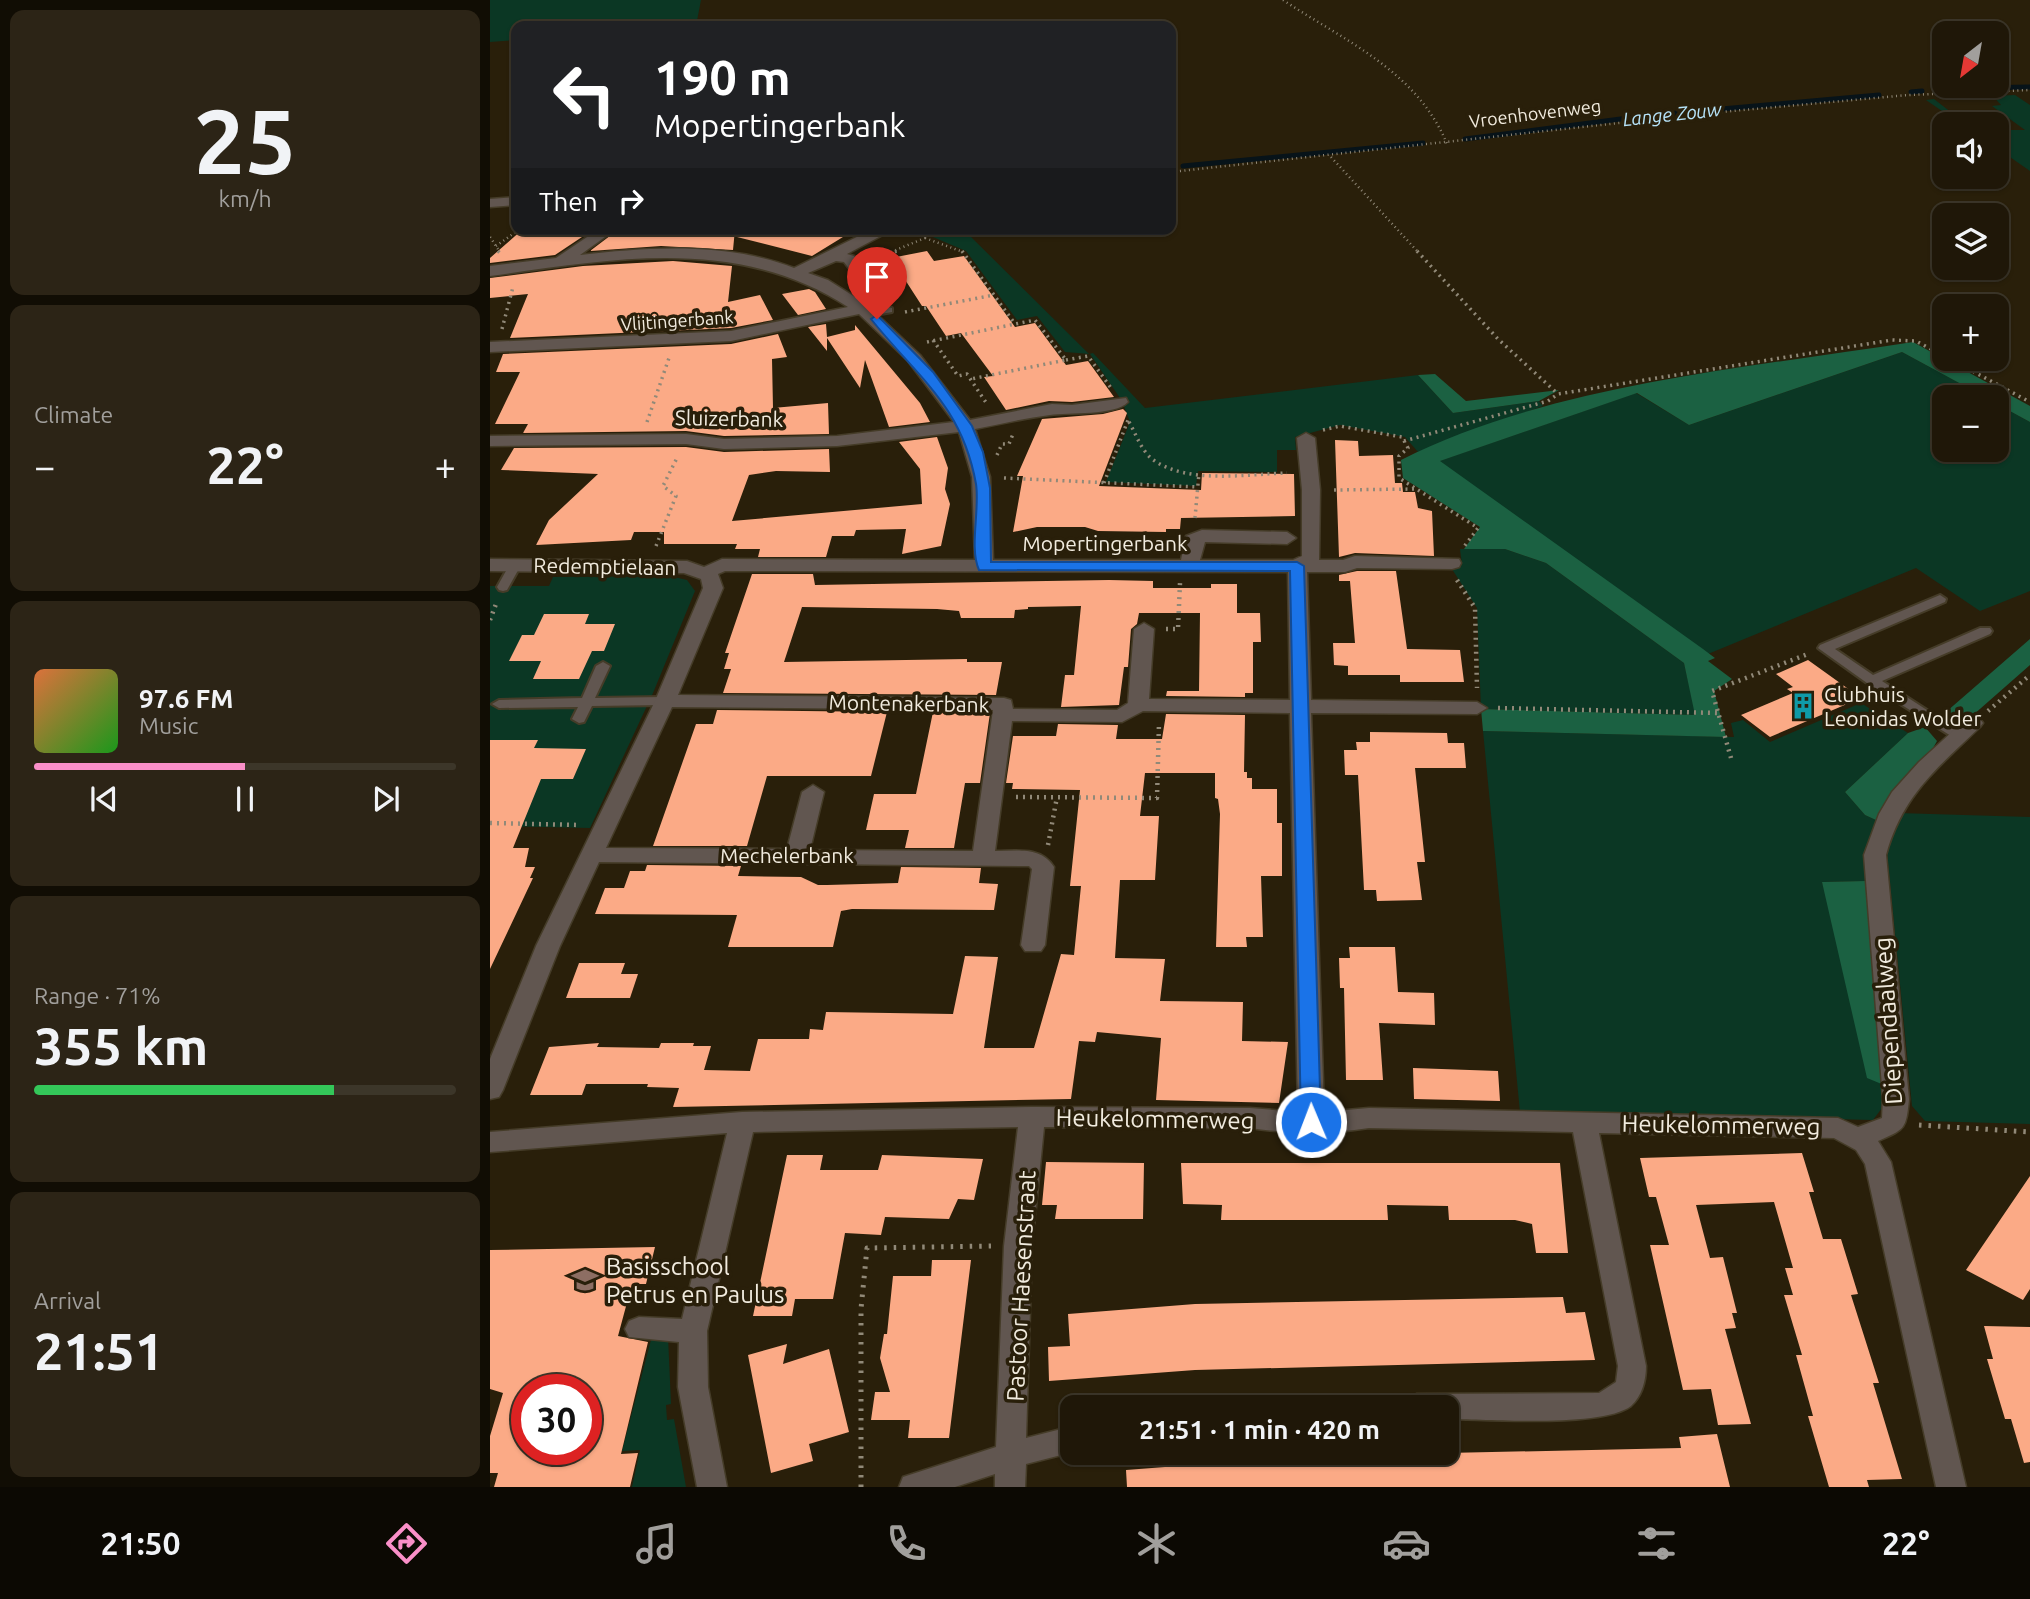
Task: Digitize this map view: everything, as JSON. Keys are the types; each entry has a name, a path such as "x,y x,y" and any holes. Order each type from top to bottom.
{"street":[{"path":"490,203 511,201"},
{"path":"557,263 599,235"},
{"path":"799,271 834,256 856,241 872,235"},
{"path":"490,271 557,263 714,254 760,260 799,271 864,308 905,346 965,426 976,452 984,488 984,567"},
{"path":"834,256 849,259 877,296 864,308"},
{"name":"Vlijtingerbank","path":"494,347 676,340 764,331 864,308"},
{"name":"Sluizerbank","path":"490,441 686,439 724,444 837,441 965,426 1022,414 1120,402"},
{"path":"1306,438 1310,481 1311,558 1297,566 1311,1122"},
{"path":"1185,566 1193,540 1202,536 1287,538"},
{"name":"Mopertingerbank","path":"706,573 722,565 984,567 1345,566 1355,562 1449,563"},
{"name":"Redemptielaan","path":"490,565 687,567 706,573 712,580 713,588 665,701 548,946 490,1090"},
{"path":"1138,705 1144,629"},
{"name":"Montenakerbank","path":"665,701 1004,704 1002,715 1122,716 1138,705 1477,708"},
{"path":"983,857 1002,715"},
{"name":"Diependaalweg","path":"1860,1138 1894,1124 1894,1074 1875,855 1893,803 1966,730"},
{"path":"797,855 813,792"},
{"name":"Mechelerbank","path":"591,855 983,857 1040,861"},
{"path":"1033,945 1043,867 1040,861"},
{"name":"Heukelommerweg","path":"490,1142 742,1122 1032,1117 1250,1118 1311,1122 1370,1118 1831,1128 1845,1130 1860,1138"},
{"name":"Pastoor Haesenstraat","path":"1010,1487 1018,1246 1032,1117"},
{"path":"712,1487 693,1387 693,1331 742,1122"},
{"path":"1459,1407 1599,1406 1613,1403 1626,1394 1632,1382 1632,1366 1584,1122"},
{"path":"1860,1138 1871,1148 1878,1162 1951,1487"},
{"path":"639,1329 693,1331"},
{"path":"914,1487 1060,1442"}],"lane":[{"path":"864,308 888,310"},
{"path":"503,587 515,565"},
{"path":"1825,648 1940,599"},
{"path":"1872,680 1985,631"},
{"path":"1825,648 1872,680 1966,730"},
{"path":"579,719 603,666"},
{"path":"499,704 665,701"}],"path":[{"path":"1283,0 1390,67 1412,87 1437,120 1447,144"},
{"name":"Vroenhovenweg","path":"1176,172 1447,144 1633,120 1967,90 2030,90"},
{"path":"1331,157 1498,339 1558,394"},
{"path":"496,246 513,235"},
{"path":"925,238 947,242 961,249 1015,324"},
{"path":"494,347 517,267"},
{"path":"903,312 993,295"},
{"path":"905,346 1035,320 1066,360 971,379"},
{"path":"641,439 676,340"},
{"path":"1404,441 1548,401 1558,394 1892,340 1916,341 1932,350"},
{"path":"933,341 958,376 967,374 997,419"},
{"path":"1972,371 2030,402"},
{"path":"1006,459 995,458 1002,444 1009,444 1022,414"},
{"path":"1129,422 1152,458 1168,467 1199,473 1417,489"},
{"path":"1306,438 1306,433 1340,426 1402,437 1408,448 1399,456 1399,478 1478,528 1449,563 1475,608 1477,708 1717,713"},
{"path":"648,566 676,496 663,486 686,439"},
{"path":"1002,468 999,477 1198,487"},
{"path":"1193,540 1199,473"},
{"path":"1144,629 1178,629 1185,566"},
{"path":"1731,758 1712,691 1825,648"},
{"path":"1966,730 2030,675"},
{"path":"992,797 1157,798 1160,705"},
{"path":"1040,861 1046,857 1057,797"},
{"path":"490,823 604,825"},
{"path":"1894,1124 2030,1132"},
{"path":"861,1487 861,1309 867,1248 1018,1246"}],"green space":[{"path":"490,0 701,0 697,21 511,21 511,40 490,42"},
{"path":"2009,95 2015,95 2030,105 2030,171 2009,156 2009,130 2025,130 2009,118 2009,112 2000,112 1992,106 2001,105 1995,98 2009,98"},
{"path":"1934,99 1951,112 1944,112 1926,100"},
{"path":"928,235 969,235 1089,354 1065,352 1037,316 1017,320 966,251"},
{"path":"1913,342 1932,352 1932,368 1902,352 1689,425 1637,393 1440,461 1703,649 1715,658 1708,661 1732,679 1714,691 1726,737 1483,731 1481,709 1695,715 1684,663 1546,563 1505,549 1464,549 1480,527 1403,478 1401,460 1459,434 1521,413 1585,396 1718,371"},
{"path":"1902,352 1932,368 1932,371 1963,385 1932,385 1932,462 2009,462 2009,411 2030,422 2030,591 1980,611 1916,568 1708,654 1439,461 1636,393 1689,425"},
{"path":"1093,353 1145,408 1418,375 1453,413 1539,401 1543,406 1418,452 1405,437 1340,425 1295,437 1296,450 1277,450 1277,472 1198,471 1196,486 1106,482 1130,422 1122,401 1089,354"},
{"path":"1937,371 1966,371 1992,385 1963,385"},
{"path":"1435,374 1466,401 1559,390 1539,401 1453,413 1418,375"},
{"path":"2009,395 2030,406 2030,422 2009,411"},
{"path":"1460,549 1505,549 1546,563 1684,663 1696,715 1481,709 1477,608 1450,566 1462,565"},
{"path":"670,576 687,580 695,591 653,693 590,828 490,826 490,586 549,586 553,577"},
{"path":"2030,639 2030,665 1964,723 1946,712"},
{"path":"1861,703 1908,733 1845,792 1865,815 1876,820 1869,839 1865,881 1822,882 1884,1085 1882,1108 1873,1120 1520,1112 1483,731 1734,737 1731,723 1743,720 1770,742"},
{"path":"1925,727 1937,741 1931,752 1888,798 1876,820 1865,815 1845,792 1908,733"},
{"path":"1898,813 2030,817 2030,1124 1925,1121 1912,1106 1887,852"},
{"path":"1865,881 1884,1085 1867,1078 1822,882"},
{"path":"652,1336 668,1336 671,1404 666,1405 667,1420 674,1419 686,1487 632,1487 640,1450 622,1451"}],"building":[{"path":"516,235 585,235 555,255 490,263 490,258"},
{"path":"611,235 734,235 733,250 661,246 590,251"},
{"path":"737,235 846,235 812,256"},
{"path":"927,251 934,261 964,256 1015,327 1035,323 1066,365 1088,361 1114,397 1072,402 1049,401 1006,410 984,377 993,376 961,333 946,336 926,306 922,306 891,258"},
{"path":"673,261 732,266 728,302 760,295 773,320 731,328 510,338 528,294 490,298 490,278 583,266"},
{"path":"809,289 815,292 826,309 798,315 782,294"},
{"path":"826,324 827,337 855,330 855,325 920,403 930,422 889,427 865,360 860,388 827,338 827,351 808,327"},
{"path":"778,334 787,357 772,359 773,408 828,403 829,434 724,436 686,431 523,433 528,424 495,424 520,372 496,372 503,354 731,344"},
{"path":"1123,409 1127,413 1099,486 1201,490 1202,473 1294,474 1295,516 1181,518 1180,529 1166,529 1166,532 1037,527 1013,532 1023,476 1017,476 1042,419 1103,414"},
{"path":"937,437 948,468 945,489 950,504 941,546 902,554 906,529 856,530 854,536 832,536 826,557 758,557 760,549 735,549 737,544 664,544 664,532 634,532 631,540 536,545 549,520 598,474 501,470 514,448 686,447 724,452 829,449 830,472 776,471 749,475 732,521 922,504 920,469 899,442"},
{"path":"1335,440 1358,441 1359,456 1393,455 1395,483 1402,483 1403,492 1415,492 1418,508 1432,511 1434,556 1355,553 1339,557"},
{"path":"1357,571 1396,571 1407,649 1460,650 1464,682 1400,682 1400,675 1348,675 1348,666 1334,665 1333,643 1355,643 1350,581 1339,581 1339,575"},
{"path":"752,574 813,574 815,585 1109,580 1153,581 1153,588 1211,588 1211,584 1237,584 1237,613 1260,613 1261,642 1253,642 1253,693 1245,693 1245,697 1166,696 1167,691 1199,691 1200,613 1139,613 1137,624 1131,629 1128,667 1124,667 1119,705 1061,707 1065,675 1074,675 1081,606 1028,607 1015,610 1014,618 961,618 959,611 937,609 802,607 784,662 967,659 967,662 1002,662 996,695 723,693 731,669 724,669 729,653 725,653"},
{"path":"544,614 589,614 585,624 615,624 604,651 592,651 579,679 533,679 541,661 509,661 522,635 534,635"},
{"name":"Clubhuis Leonidas Wolder","path":"1808,660 1861,698 1770,737 1741,715 1793,693 1787,689 1793,687 1776,674"},
{"path":"717,710 887,712 871,776 767,776 747,846 653,846 696,724 713,724"},
{"path":"933,712 990,713 980,783 965,783 954,848 905,848 909,830 866,830 874,794 916,794"},
{"path":"1166,714 1245,715 1244,772 1247,772 1247,778 1252,778 1252,789 1277,789 1277,823 1282,823 1282,876 1261,876 1263,937 1246,937 1247,947 1216,947 1220,814 1218,799 1215,798 1215,773 1145,773 1140,816 1159,816 1155,880 1120,880 1115,958 1165,959 1160,1001 1243,1002 1242,1041 1288,1042 1279,1103 1156,1100 1161,1038 1097,1032 1095,1042 1079,1041 1071,1099 673,1107 679,1088 647,1087 648,1084 586,1084 582,1095 530,1095 549,1047 599,1043 597,1047 659,1048 661,1043 694,1043 693,1046 711,1046 704,1070 750,1071 758,1039 809,1039 810,1029 823,1030 826,1012 953,1014 965,956 998,957 984,1048 1034,1048 1061,954 1074,955 1081,886 1070,886 1080,790 1012,789 1013,783 1006,783 1013,736 1056,736 1058,724 1118,725 1116,739 1162,739"},
{"path":"1370,732 1447,733 1448,743 1464,743 1466,768 1415,768 1425,862 1417,862 1422,900 1377,901 1376,890 1364,890 1358,775 1345,775 1344,750 1357,750 1356,742 1370,742"},
{"path":"490,740 538,740 534,748 586,749 573,779 541,779 513,848 529,848 525,867 535,867 530,878 533,878 490,969"},
{"path":"647,865 741,866 738,876 801,877 818,885 898,883 901,867 981,868 979,883 998,884 994,910 852,909 841,911 833,947 728,947 737,915 595,914 605,888 624,888 630,871 645,871"},
{"path":"1349,947 1395,947 1398,992 1434,993 1435,1025 1379,1023 1383,1080 1346,1080 1344,988 1340,988 1339,958 1350,958"},
{"path":"579,963 625,963 621,974 638,974 630,998 566,998"},
{"path":"1413,1068 1498,1071 1500,1101 1414,1099"},
{"path":"1802,1153 1814,1192 1809,1192 1823,1239 1841,1239 1858,1294 1851,1295 1879,1383 1873,1383 1902,1479 1867,1480 1869,1487 1829,1487 1808,1416 1813,1416 1796,1355 1802,1355 1784,1295 1793,1295 1785,1268 1793,1268 1774,1202 1696,1205 1710,1258 1723,1257 1737,1313 1732,1313 1736,1328 1725,1329 1751,1424 1718,1425 1711,1389 1683,1390 1650,1245 1669,1245 1656,1197 1649,1197 1640,1158"},
{"path":"787,1155 823,1155 820,1170 878,1170 882,1155 983,1159 974,1200 958,1199 949,1219 885,1217 881,1235 845,1233 833,1299 795,1299 792,1316 753,1316"},
{"path":"1046,1162 1144,1163 1143,1219 1055,1219 1057,1205 1042,1205"},
{"path":"1181,1163 1560,1163 1568,1253 1536,1253 1532,1224 1515,1220 1449,1220 1448,1206 1387,1205 1388,1220 1221,1220 1222,1205 1183,1204"},
{"path":"2030,1176 2030,1289 2023,1300 1966,1270"},
{"path":"655,1247 646,1284 632,1284 618,1336 648,1342 621,1454 638,1453 630,1487 494,1487 498,1473 490,1473 490,1436 503,1393 490,1389 490,1250"},
{"path":"932,1260 971,1260 949,1438 908,1438 910,1420 871,1420 875,1392 890,1392 880,1358 884,1334 887,1334 893,1276 931,1276"},
{"path":"1563,1297 1566,1313 1585,1312 1595,1360 1195,1370 1049,1381 1048,1347 1070,1346 1068,1314 1195,1304"},
{"path":"1984,1326 2030,1327 2030,1462 2024,1463 2011,1419 2005,1419 1987,1359 1993,1359"},
{"path":"787,1344 783,1364 829,1349 849,1432 809,1444 813,1461 771,1473 748,1355"},
{"path":"1717,1434 1730,1487 1127,1487 1126,1470 1191,1465 1459,1465 1459,1453 1681,1448 1679,1437"}],"waterway":[{"name":"Lange Zouw","path":"2009,87 2030,87"},
{"name":"Lange Zouw","path":"1911,92 1922,91"},
{"name":"Lange Zouw","path":"1465,139 1644,116 1879,95"},
{"name":"Lange Zouw","path":"1183,166 1423,143"}],"place":[{"name":"Clubhuis Leonidas Wolder","path":"1803,706"},
{"name":"Basisschool Petrus en Paulus","path":"585,1280"}],"route":[{"path":"877,319 905,346 929,375 965,426 976,452 984,488 984,567 1297,566 1311,1122"}]}
